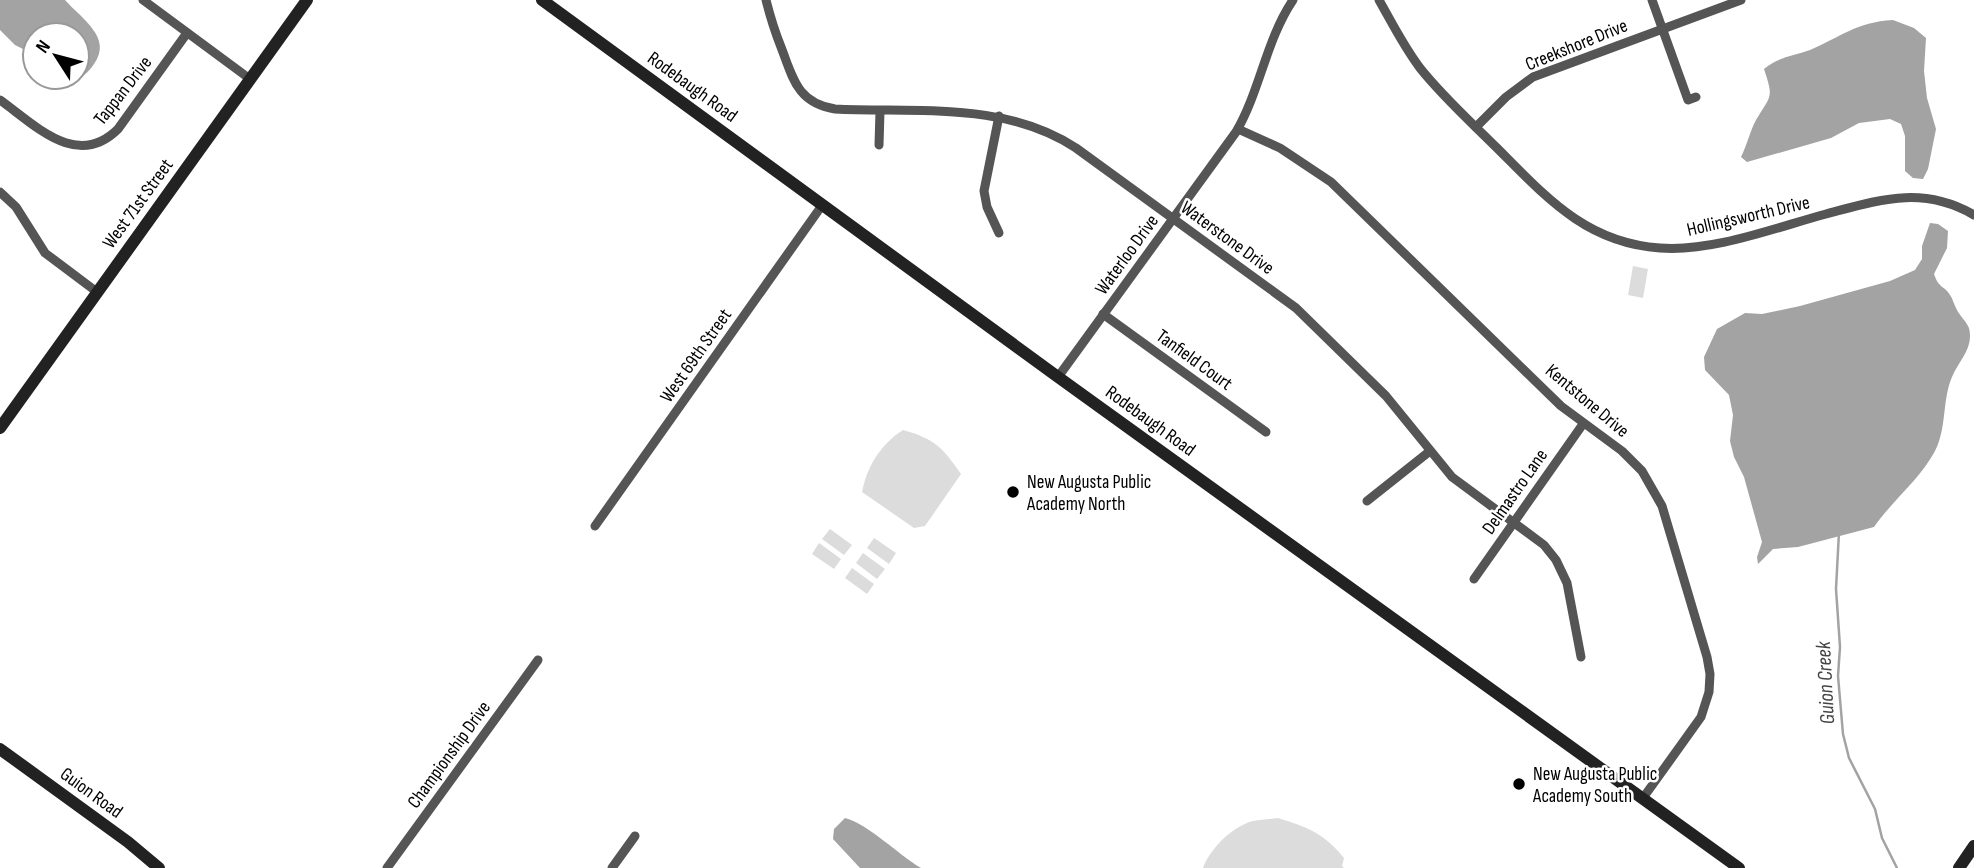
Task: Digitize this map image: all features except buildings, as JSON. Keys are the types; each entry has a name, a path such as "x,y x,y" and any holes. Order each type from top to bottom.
{"street":[{"path":"143,0 250,79"},
{"name":"West 71st Street","path":"0,428 307,0"},
{"name":"Rodebaugh Road","path":"542,0 1058,377 1740,868"},
{"name":"Waterstone Drive","path":"765,0 792,79 814,103 828,108 971,113 999,116 1033,125 1065,141 1296,309 1386,396 1455,480 1544,545 1564,574 1570,591 1581,657"},
{"name":"Waterloo Drive","path":"1058,377 1238,129 1253,97 1272,43 1293,0"},
{"name":"Hollingsworth Drive","path":"1378,0 1419,67 1476,127 1548,200 1566,214 1607,237 1646,247 1675,249 1707,246 1870,202 1901,197 1939,201 1974,215"},
{"path":"1652,0 1688,100 1696,97"},
{"name":"Creekshore Drive","path":"1476,127 1514,90 1533,77 1741,0"},
{"name":"Tappan Drive","path":"0,100 56,140 71,145 93,144 105,140 118,129 187,33"},
{"path":"879,145 880,111"},
{"path":"999,116 984,191 987,207 999,233"},
{"name":"Kentstone Drive","path":"1238,129 1280,148 1331,182 1562,406 1629,457 1653,488 1663,512 1709,666 1709,692 1700,717 1643,798"},
{"path":"0,192 16,207 45,253 97,292"},
{"name":"West 69th Street","path":"595,526 823,204"},
{"name":"Tanfield Court","path":"1103,314 1266,432"},
{"name":"Delmastro Lane","path":"1474,579 1583,424"},
{"path":"1367,501 1430,451"},
{"name":"Championship Drive","path":"387,868 538,660"},
{"name":"Guion Road","path":"0,749 128,842 159,868"},
{"path":"612,868 635,836"},
{"path":"1959,868 1974,846"}],"shaded area":[{"path":"0,0 65,0 86,21 21,21 21,48 0,30"},
{"path":"1893,20 1914,28 1926,38 1924,71 1927,98 1936,129 1928,169 1923,179 1913,178 1905,171 1905,136 1901,124 1890,119 1859,123 1831,138 1747,162 1741,157 1754,124 1768,101 1770,92 1764,69 1780,59 1810,50 1859,27"},
{"path":"91,27 100,46 91,67"},
{"path":"1930,223 1938,224 1948,231 1947,248 1934,274 1951,297 1969,328 1970,335 1968,348 1949,386 1935,451 1922,471 1874,527 1798,547 1773,549 1758,564 1757,557 1762,542 1744,477 1730,441 1733,415 1729,395 1705,370 1704,357 1717,329 1745,313 1762,314 1800,306 1890,281 1915,270 1922,259 1922,246"},
{"path":"1633,266 1648,269 1643,298 1628,295"},
{"path":"903,430 937,445 961,474 925,526 914,528 862,492 867,473 876,456"},
{"path":"830,529 852,545 844,555 822,539"},
{"path":"874,538 896,553 889,564 867,548"},
{"path":"819,543 841,559 834,569 812,554"},
{"path":"863,553 885,569 877,579 856,563"},
{"path":"852,568 874,584 867,594 845,578"},
{"path":"845,818 874,833 921,868 860,868 833,839 834,829"},
{"path":"1278,818 1322,837 1344,858 1344,868 1203,868 1214,848 1232,831 1249,822"}],"waterway":[{"name":"Guion Creek","path":"1839,532 1836,589 1840,647 1838,676 1843,734 1849,758 1875,809 1882,838 1897,868"}],"place":[{"name":"New Augusta Public Academy North","path":"1013,492"},
{"name":"New Augusta Public Academy South","path":"1519,784"}]}
